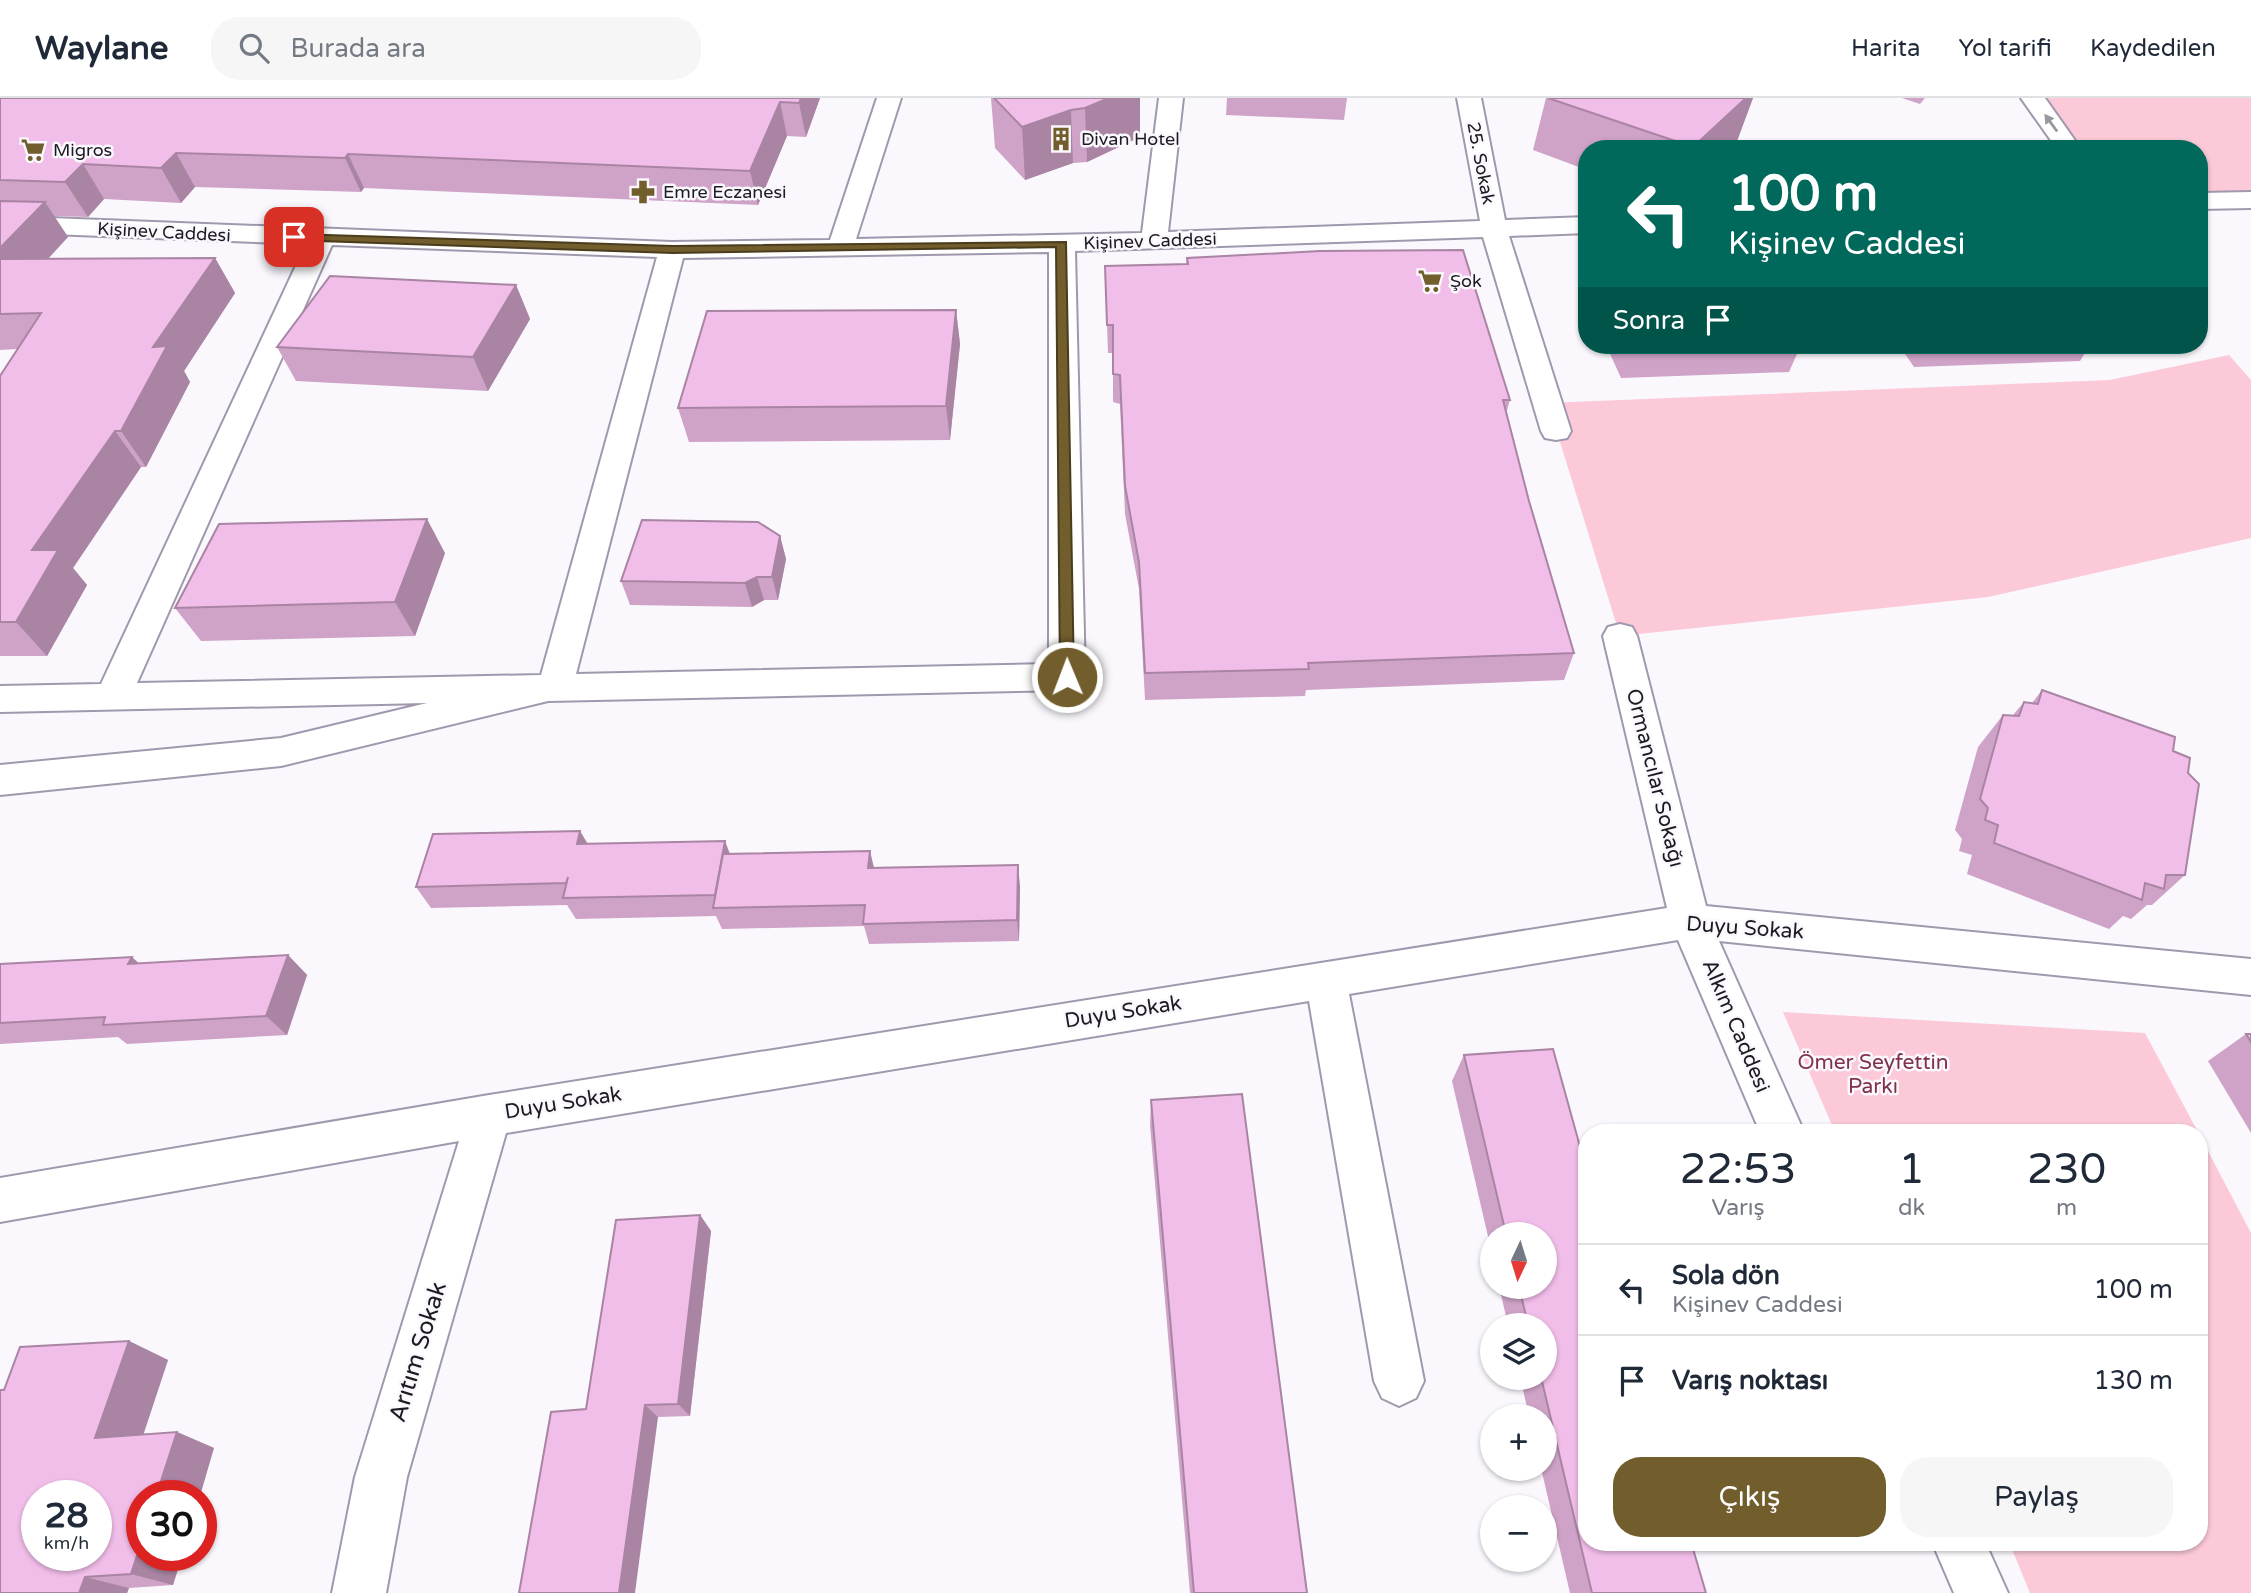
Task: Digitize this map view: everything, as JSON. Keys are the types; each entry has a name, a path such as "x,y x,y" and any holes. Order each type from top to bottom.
{"street":[{"path":"840,248 889,98"},
{"path":"1154,240 1171,98"},
{"name":"25. Sokak","path":"1469,98 1494,229"},
{"path":"2032,98 2062,140"},
{"path":"2208,201 2251,200"},
{"name":"Kişinev Caddesi","path":"0,224 321,239 673,250 1062,244 1578,225"},
{"path":"1494,229 1556,431"},
{"path":"113,697 321,239"},
{"path":"0,699 1067,677 1062,244"},
{"path":"555,686 673,250"},
{"name":"Ormancılar Sokağı","path":"1619,636 1690,921"},
{"path":"0,780 281,752 555,686"},
{"name":"Duyu Sokak","path":"0,1200 489,1115 1690,921 2251,977"},
{"name":"Alkım Caddesi","path":"1690,921 1779,1124"},
{"path":"1326,980 1399,1381"},
{"name":"Arıtım Sokak","path":"359,1593 381,1477 489,1115"},
{"path":"1962,1551 1981,1593"}],"green space":[{"path":"2033,98 2251,98 2251,200 2208,201 2208,140 2063,140"},
{"path":"2229,355 2251,380 2251,538 1988,597 1620,636 1548,403 2110,380"},
{"name":"Ömer Seyfettin Parkı","path":"1783,1012 2145,1033 2194,1124 1832,1124"},
{"path":"2208,1151 2251,1233 2251,1593 2030,1593 2013,1551 2208,1551"}],"building":[{"path":"0,98 801,98 799,103 780,102 750,171 348,154 345,158 176,153 161,168 83,164 65,182 0,180"},
{"path":"994,98 1109,98 1022,127"},
{"path":"1548,98 1746,98 1701,140 1672,140"},
{"path":"0,201 45,202 0,248"},
{"path":"1463,250 1510,400 1503,400 1529,501 1574,653 1308,663 1309,669 1145,673 1139,562 1125,486 1120,375 1113,374 1113,325 1107,325 1105,266 1188,264 1187,258 1320,251"},
{"path":"215,258 153,347 167,346 121,431 115,431 32,550 58,550 16,622 0,622 0,376 41,313 0,314 0,259"},
{"path":"330,276 516,285 473,357 277,347"},
{"path":"956,310 946,406 678,408 707,311"},
{"path":"427,519 395,602 175,608 219,524"},
{"path":"642,520 758,522 780,536 772,577 757,577 745,583 621,581"},
{"path":"2042,690 2175,737 2173,751 2190,758 2188,773 2199,784 2185,875 2166,875 2164,889 2145,883 2142,900 1994,843 1998,825 1985,820 1988,808 1980,799 2003,715 2019,716 2024,702 2038,704"},
{"path":"580,831 577,844 725,841 715,895 563,898 568,877 566,883 416,887 433,834"},
{"path":"870,851 868,868 1018,865 1017,920 863,924 865,905 713,908 723,854"},
{"path":"288,955 266,1016 103,1025 105,1017 0,1023 0,964 132,957 128,964"},
{"path":"1553,1049 1578,1139 1578,1534 1557,1445 1557,1404 1547,1404 1544,1390 1557,1390 1557,1313 1525,1313 1522,1299 1558,1298 1558,1222 1503,1222 1464,1055"},
{"path":"1242,1094 1307,1593 1194,1593 1151,1100"},
{"path":"700,1215 678,1404 645,1405 619,1593 519,1593 551,1412 586,1409 616,1220"},
{"path":"129,1341 95,1438 177,1432 161,1480 126,1480 126,1571 132,1571 131,1574 85,1577 79,1593 0,1593 0,1390 4,1390 20,1347"},
{"path":"1582,1551 1694,1551 1706,1593 1592,1593"}],"place":[{"name":"Divan Hotel","path":"1061,139"},
{"name":"Migros","path":"33,150"},
{"name":"Emre Eczanesi","path":"643,192"},
{"name":"Şok","path":"1430,281"}],"route":[{"path":"294,237 673,250 1062,244 1067,677"}]}
